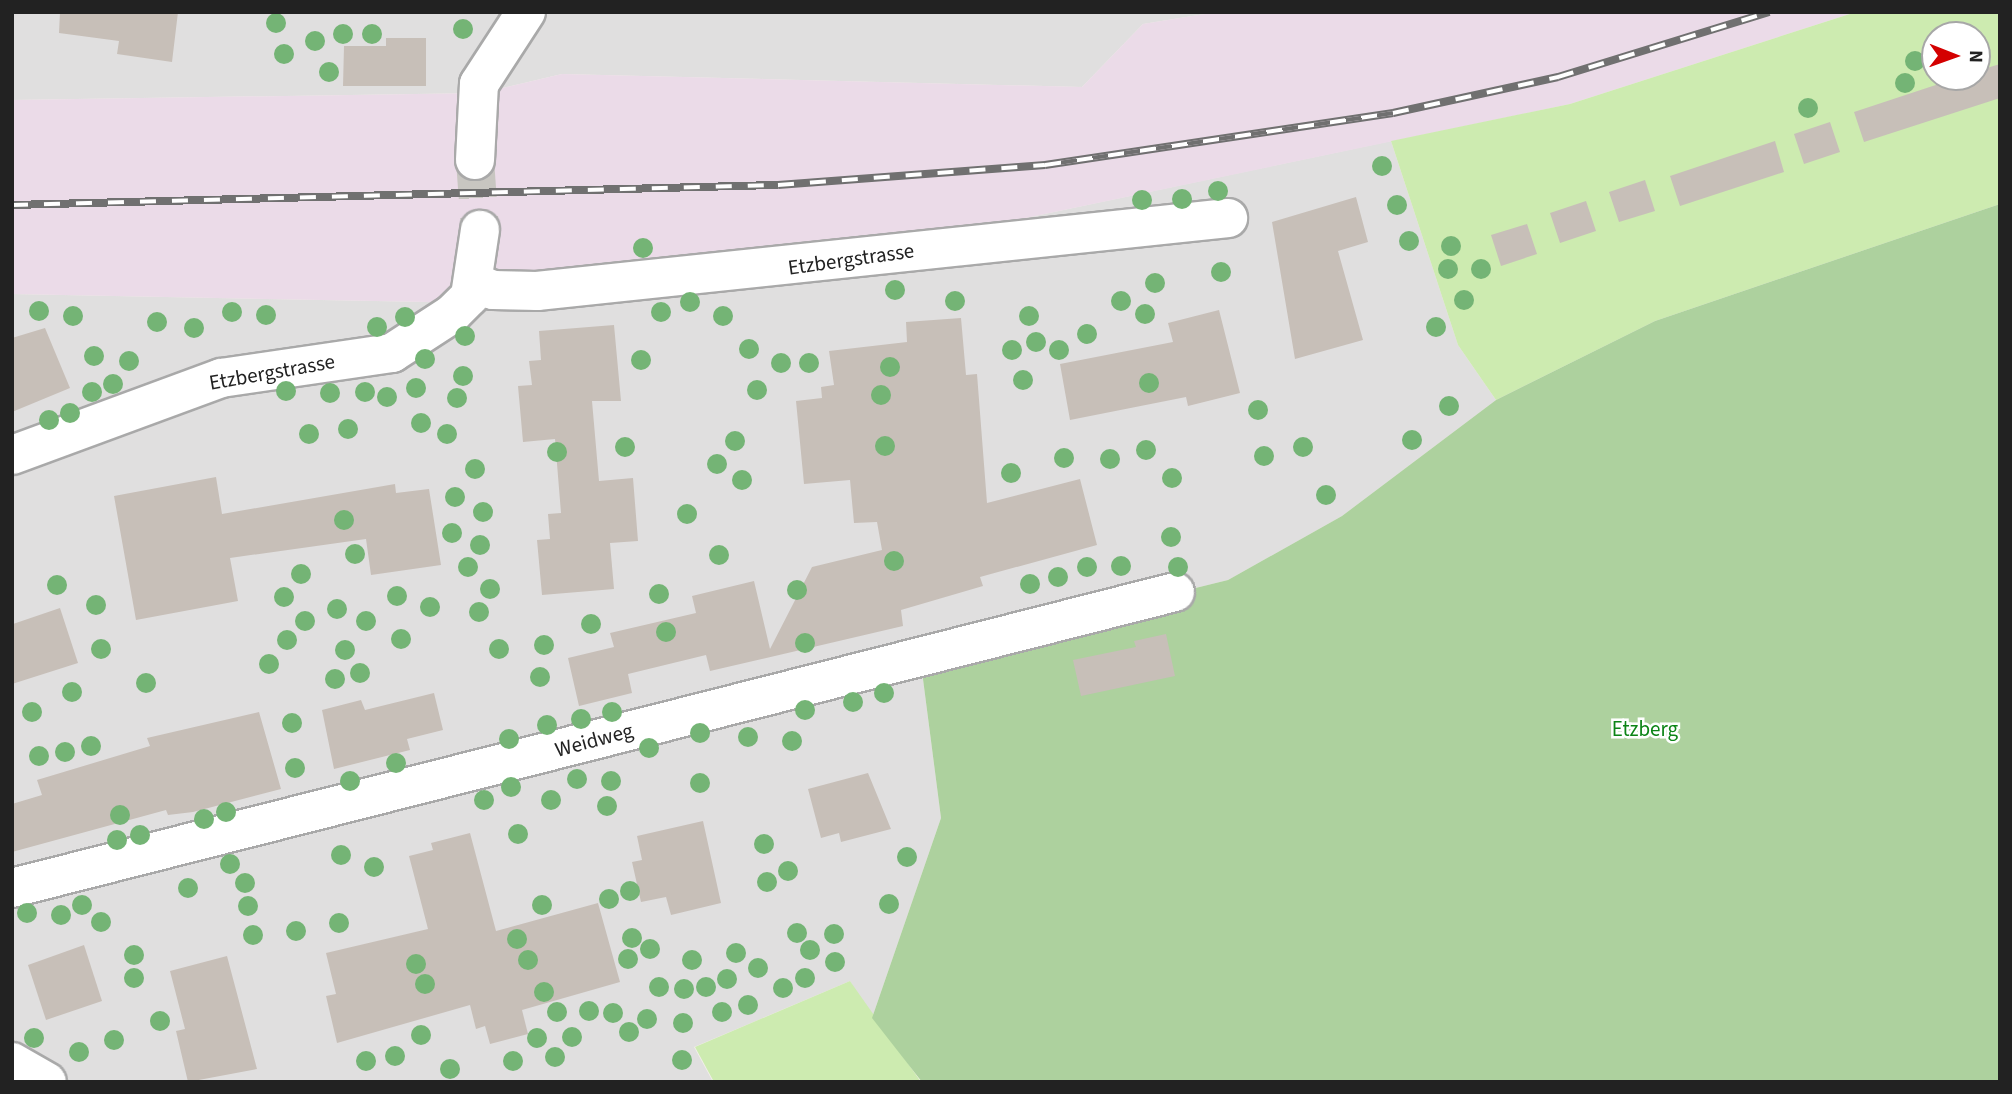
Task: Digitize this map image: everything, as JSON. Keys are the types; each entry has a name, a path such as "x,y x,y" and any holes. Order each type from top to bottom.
{"street":[{"path":"475,159 480,85 526,12"},
{"name":"Etzbergstrasse","path":"12,455 221,377 392,353 452,314 475,283 493,290 550,289 1228,218"},
{"path":"475,283 480,229"},
{"name":"Weidweg","path":"12,888 1175,592"},
{"path":"12,1062 47,1082"}],"shaded area":[{"path":"12,12 1217,12 1143,24 1082,87 562,74 481,93 12,100"},
{"path":"1217,12 1856,12 1570,104 978,228 537,291 452,314 429,302 12,294 12,100 481,93 562,74 1082,87 1143,24"},
{"path":"1391,141 1458,345 1496,400 1342,516 1228,580 920,656 941,818 872,1018 850,981 694,1047 713,1082 12,1082 12,294 429,302 452,314 469,295 978,228"}],"green space":[{"path":"1856,12 2000,12 2000,204 1655,321 1496,400 1458,345 1391,141 1570,104"},
{"name":"Etzberg","path":"2000,204 2000,1082 922,1082 872,1018 941,818 920,656 1228,580 1342,516 1496,400 1655,321"},
{"path":"850,981 921,1082 714,1082 695,1047"}],"building":[{"path":"60,12 178,12 172,62 117,54 119,41 59,33"},
{"path":"386,38 426,38 426,86 343,86 344,46 386,46"},
{"path":"2000,64 2000,98 1864,142 1854,112 1921,90 1991,91 1991,67"},
{"path":"1830,122 1840,152 1804,164 1794,134"},
{"path":"1775,141 1784,172 1680,206 1670,176"},
{"path":"1645,180 1655,211 1619,222 1609,192"},
{"path":"1356,197 1368,242 1338,251 1363,340 1295,359 1272,222"},
{"path":"1586,201 1596,231 1560,243 1550,213"},
{"path":"1527,224 1537,254 1501,266 1491,235"},
{"path":"1219,310 1240,393 1188,406 1186,397 1070,420 1060,364 1173,342 1168,323"},
{"path":"961,318 966,375 977,374 987,503 1080,479 1097,545 980,577 983,586 901,610 903,626 710,671 706,655 628,674 632,693 579,706 568,658 614,647 610,633 696,613 692,596 754,581 770,649 812,567 882,550 877,522 854,523 850,480 804,484 796,401 822,398 821,387 834,385 829,351 907,342 906,322"},
{"path":"614,325 621,401 592,401 599,481 633,478 638,541 610,543 614,589 542,595 537,540 550,539 548,514 561,513 555,439 523,442 518,386 532,385 529,361 541,360 539,331"},
{"path":"45,328 70,388 12,412 12,338"},
{"path":"216,477 222,514 395,484 396,493 429,489 441,565 371,575 366,539 230,558 238,601 136,620 114,496"},
{"path":"60,608 78,663 12,684 13,624"},
{"path":"1166,634 1175,676 1081,696 1073,660 1136,647 1134,641"},
{"path":"434,693 443,730 407,739 410,750 334,769 322,710 361,700 365,710"},
{"path":"259,712 281,789 193,812 168,815 166,810 12,852 12,804 42,795 37,780 150,746 147,738"},
{"path":"868,773 891,829 841,842 839,833 821,838 808,789"},
{"path":"703,821 721,903 671,915 666,897 641,902 632,862 642,860 637,836"},
{"path":"470,833 496,931 598,903 620,982 522,1010 528,1034 490,1044 485,1026 476,1029 470,1005 337,1043 326,996 336,994 326,953 428,929 409,856 433,850 431,843"},
{"path":"84,945 102,1001 46,1020 28,965"},
{"path":"227,956 257,1069 188,1082 176,1031 185,1029 170,971"}],"tunnel":[{"path":"475,160 480,230"}],"railway":[{"path":"12,205 778,185 1045,165 1393,113 1558,77 1769,12"}]}
